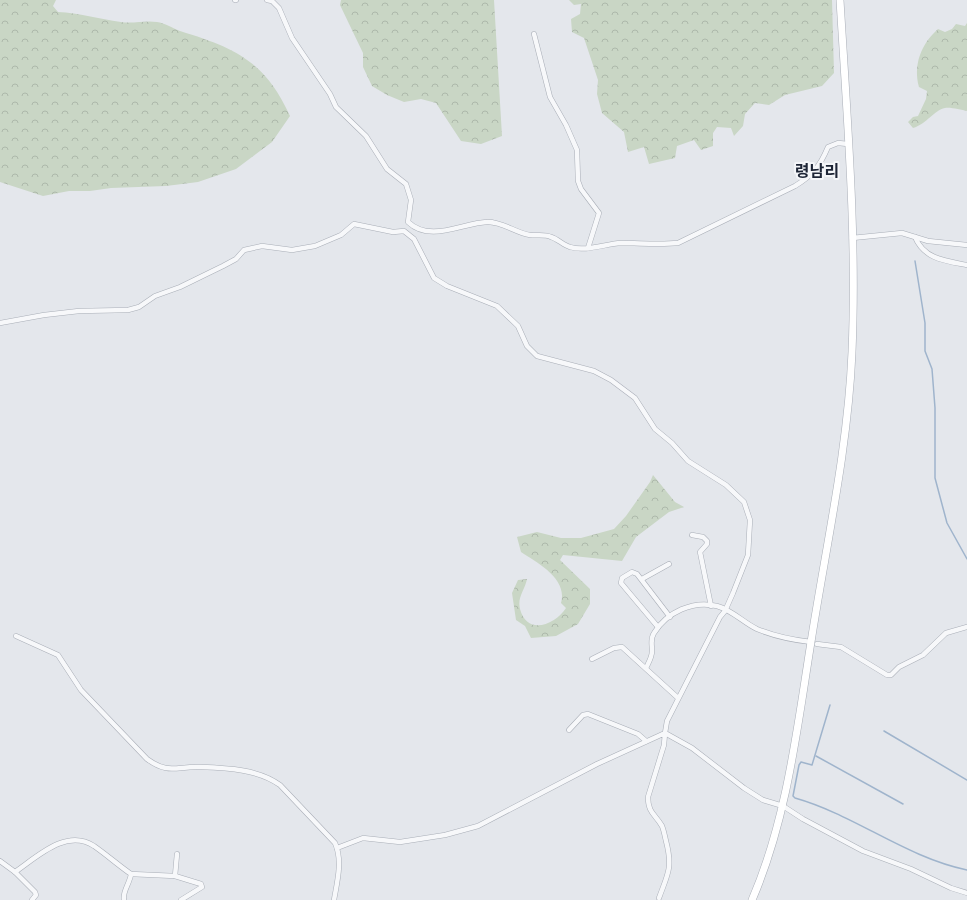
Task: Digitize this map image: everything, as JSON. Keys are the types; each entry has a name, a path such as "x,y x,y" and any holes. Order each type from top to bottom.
{"main road":[{"path":"752,900 783,806 814,643 842,453 849,393 854,306 848,144 840,0"}],"street":[{"path":"267,0 272,1 279,8 292,38 330,94 336,107 366,136 387,169 406,184 411,200 408,218 413,226 429,231 450,230 480,222 490,222 530,235 552,237 570,248 588,248 621,243 658,245 678,243 800,183 810,177 817,168 828,147 838,144 848,144"},
{"path":"534,34 550,97 566,125 577,150 578,181 581,189 599,213 588,248"},
{"path":"0,323 44,315 79,311 128,310 139,307 155,296 180,287 236,259 244,250 262,246 292,250 315,246 330,241 341,235 354,224 393,232 404,231 414,239 434,278 447,286 497,306 518,326 532,353 537,356 594,371 611,380 628,392 641,406 655,428 672,443 688,461 726,485 744,502 750,520 748,555 725,611 720,617 666,721 664,745 648,797 648,805 652,815 662,827 671,860 670,869 659,898"},
{"path":"852,238 902,233 928,241 967,245"},
{"path":"915,237 919,246 930,256 945,261 967,265"},
{"path":"692,535 703,537 707,541 707,544 700,552 711,606"},
{"path":"642,578 669,564"},
{"path":"658,627 621,583 622,578 632,572 642,578 670,617"},
{"path":"646,668 651,659 652,638 658,627 681,608 718,606 739,617 746,623 767,632 814,643 840,647 887,675 891,675 900,667 923,655 946,633 967,627"},
{"path":"16,636 58,655 81,690 147,759 159,768 169,770 198,767 236,770 270,778 280,785 337,848 339,869 334,900"},
{"path":"592,659 614,648 622,647 678,698"},
{"path":"570,730 583,715 588,714 638,734 646,741"},
{"path":"665,733 692,748 744,788 763,800 783,806 803,819 863,851 911,869 951,888 967,893"},
{"path":"337,848 363,838 400,842 445,835 478,826 558,784 665,733"},
{"path":"15,872 57,843 72,840 82,841 93,846 131,874 175,876 200,884 202,887 181,900"},
{"path":"175,876 177,854"},
{"path":"0,861 15,872 35,892 36,895 32,900"},
{"path":"124,900 124,894 131,874"}],"green space":[{"path":"0,0 56,0 53,6 58,12 113,21 148,21 166,24 180,31 217,44 246,59 259,69 280,97 290,116 272,142 236,169 198,182 166,186 69,191 43,196 0,182"},
{"path":"341,0 494,0 502,136 481,144 461,141 436,103 421,99 404,102 387,95 372,86 363,67 363,53 340,5"},
{"path":"569,0 832,0 834,73 822,86 785,95 769,105 755,103 745,114 743,126 734,136 731,128 717,127 713,133 713,146 701,150 694,140 677,146 675,158 649,164 644,147 628,152 624,132 602,113 597,94 598,80 584,38 572,32 571,19 580,14 581,4 574,5"},
{"path":"967,23 967,111 953,108 941,109 913,128 908,122 913,117 918,116 926,99 927,91 919,87 917,79 918,63 923,48 938,29 945,32 952,29 956,24 965,26"},
{"path":"653,475 675,502 684,507 669,512 636,537 622,561 563,555 560,560 590,589 590,604 578,624 556,636 531,638 525,626 516,620 512,593 518,580 527,579 520,597 519,605 524,617 529,623 542,625 548,623 561,614 566,608 561,603 562,594 556,579 543,567 521,552 517,537 537,532 561,538 581,538 614,529 626,516 650,482"}],"waterway":[{"path":"915,261 925,323 925,351 932,369 935,408 935,478 947,523 967,559"},
{"path":"830,705 812,765 801,762 799,765 793,796 817,805 922,856 967,870"},
{"path":"884,731 967,780"},
{"path":"816,756 903,804"}],"district":[{"name":"령남리","path":"817,171"}]}
